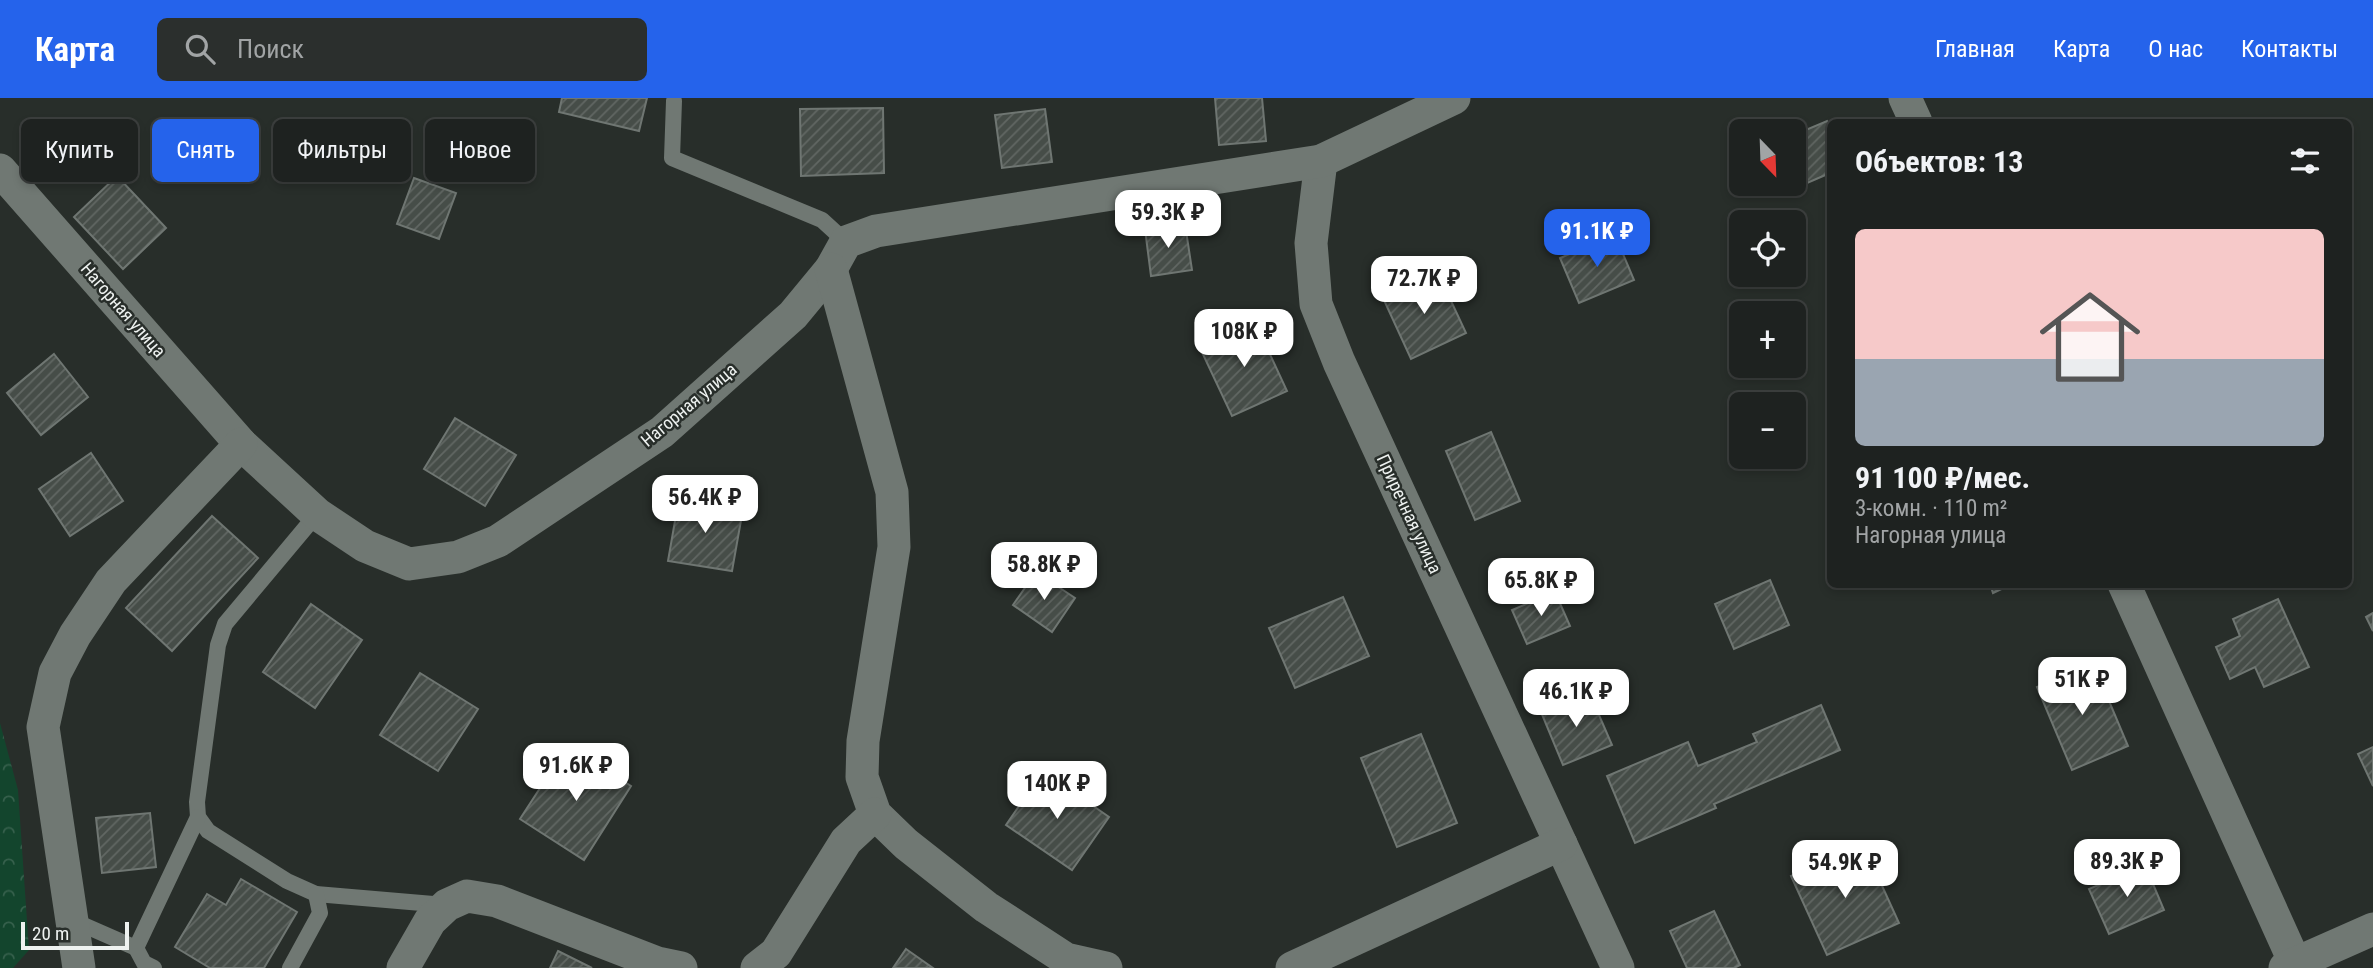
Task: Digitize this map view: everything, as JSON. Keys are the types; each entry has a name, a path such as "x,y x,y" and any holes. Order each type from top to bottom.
{"street":[{"path":"1106,968 1066,959 986,907 906,844 875,814 862,777 863,741 894,547 892,492 838,256 876,231 1321,161 1454,98"},
{"path":"1905,98 1915,119"},
{"name":"Приречная улица","path":"1321,161 1311,243 1316,304 1339,362 1618,968"},
{"name":"Нагорная улица","path":"0,170 241,444 317,514 365,546 409,564 458,557 498,541 662,432 793,315 838,256"},
{"path":"79,968 43,727 55,673 75,635 111,581 241,444"},
{"path":"2126,588 2290,966 2373,929"},
{"path":"757,968 776,953 846,841 875,814"},
{"path":"1292,968 1561,844"},
{"path":"403,968 430,921 447,905 467,897 497,901 657,963 681,968"}],"lane":[{"path":"674,101 672,158 822,220 838,256"},
{"path":"136,948 198,817 197,802 218,645 225,624 317,514"},
{"path":"198,817 208,831 286,881 316,894 447,905"},
{"path":"290,968 320,913 316,894"},
{"path":"72,920 136,948 144,962 154,968"}],"green space":[{"path":"0,723 18,790 29,950 13,968 0,968"}],"building":[{"path":"562,98 647,98 639,131 559,112"},
{"path":"1215,98 1262,98 1266,141 1219,145"},
{"path":"883,108 884,173 801,176 800,109"},
{"path":"1045,109 1052,162 1002,168 995,115"},
{"path":"1827,121 1827,174 1806,183 1806,130"},
{"path":"414,178 456,193 439,239 397,224"},
{"path":"111,182 123,182 166,228 123,269 74,217"},
{"path":"1185,224 1192,270 1151,276 1145,229"},
{"path":"1615,235 1634,280 1579,303 1560,258"},
{"path":"1438,273 1466,333 1411,359 1383,298"},
{"path":"1255,322 1287,391 1232,416 1200,348"},
{"path":"54,354 88,397 41,435 7,393"},
{"path":"455,418 516,455 485,506 424,469"},
{"path":"1491,432 1520,501 1475,520 1446,451"},
{"path":"91,453 123,501 70,536 39,489"},
{"path":"679,498 743,509 732,571 668,561"},
{"path":"212,516 258,558 172,651 126,608"},
{"path":"1036,572 1075,598 1052,632 1013,605"},
{"path":"1770,580 1789,625 1734,649 1715,604"},
{"path":"1555,592 1570,626 1527,644 1512,610"},
{"path":"1343,597 1369,656 1295,688 1269,628"},
{"path":"2278,599 2309,667 2264,687 2255,667 2230,679 2216,647 2240,636 2233,619"},
{"path":"311,604 362,640 315,708 263,672"},
{"path":"2373,613 2373,631 2366,617"},
{"path":"2093,663 2128,746 2072,770 2037,687"},
{"path":"420,673 478,709 438,771 380,735"},
{"path":"1589,692 1612,745 1563,765 1541,712"},
{"path":"1821,705 1840,750 1714,804 1716,808 1635,843 1607,776 1688,742 1698,766 1757,742 1753,734"},
{"path":"1421,734 1457,823 1397,847 1361,758"},
{"path":"568,745 631,786 584,860 520,819"},
{"path":"2373,747 2373,786 2358,754"},
{"path":"1043,771 1109,817 1072,870 1006,825"},
{"path":"150,813 156,867 102,873 96,818"},
{"path":"1863,844 1899,923 1827,955 1791,876"},
{"path":"2145,865 2164,910 2109,934 2089,889"},
{"path":"241,879 297,912 264,968 210,968 175,947 207,894 226,905"},
{"path":"1714,911 1740,965 1734,968 1687,968 1670,931"},
{"path":"906,949 933,968 893,968"},
{"path":"558,951 592,968 550,968"}]}
